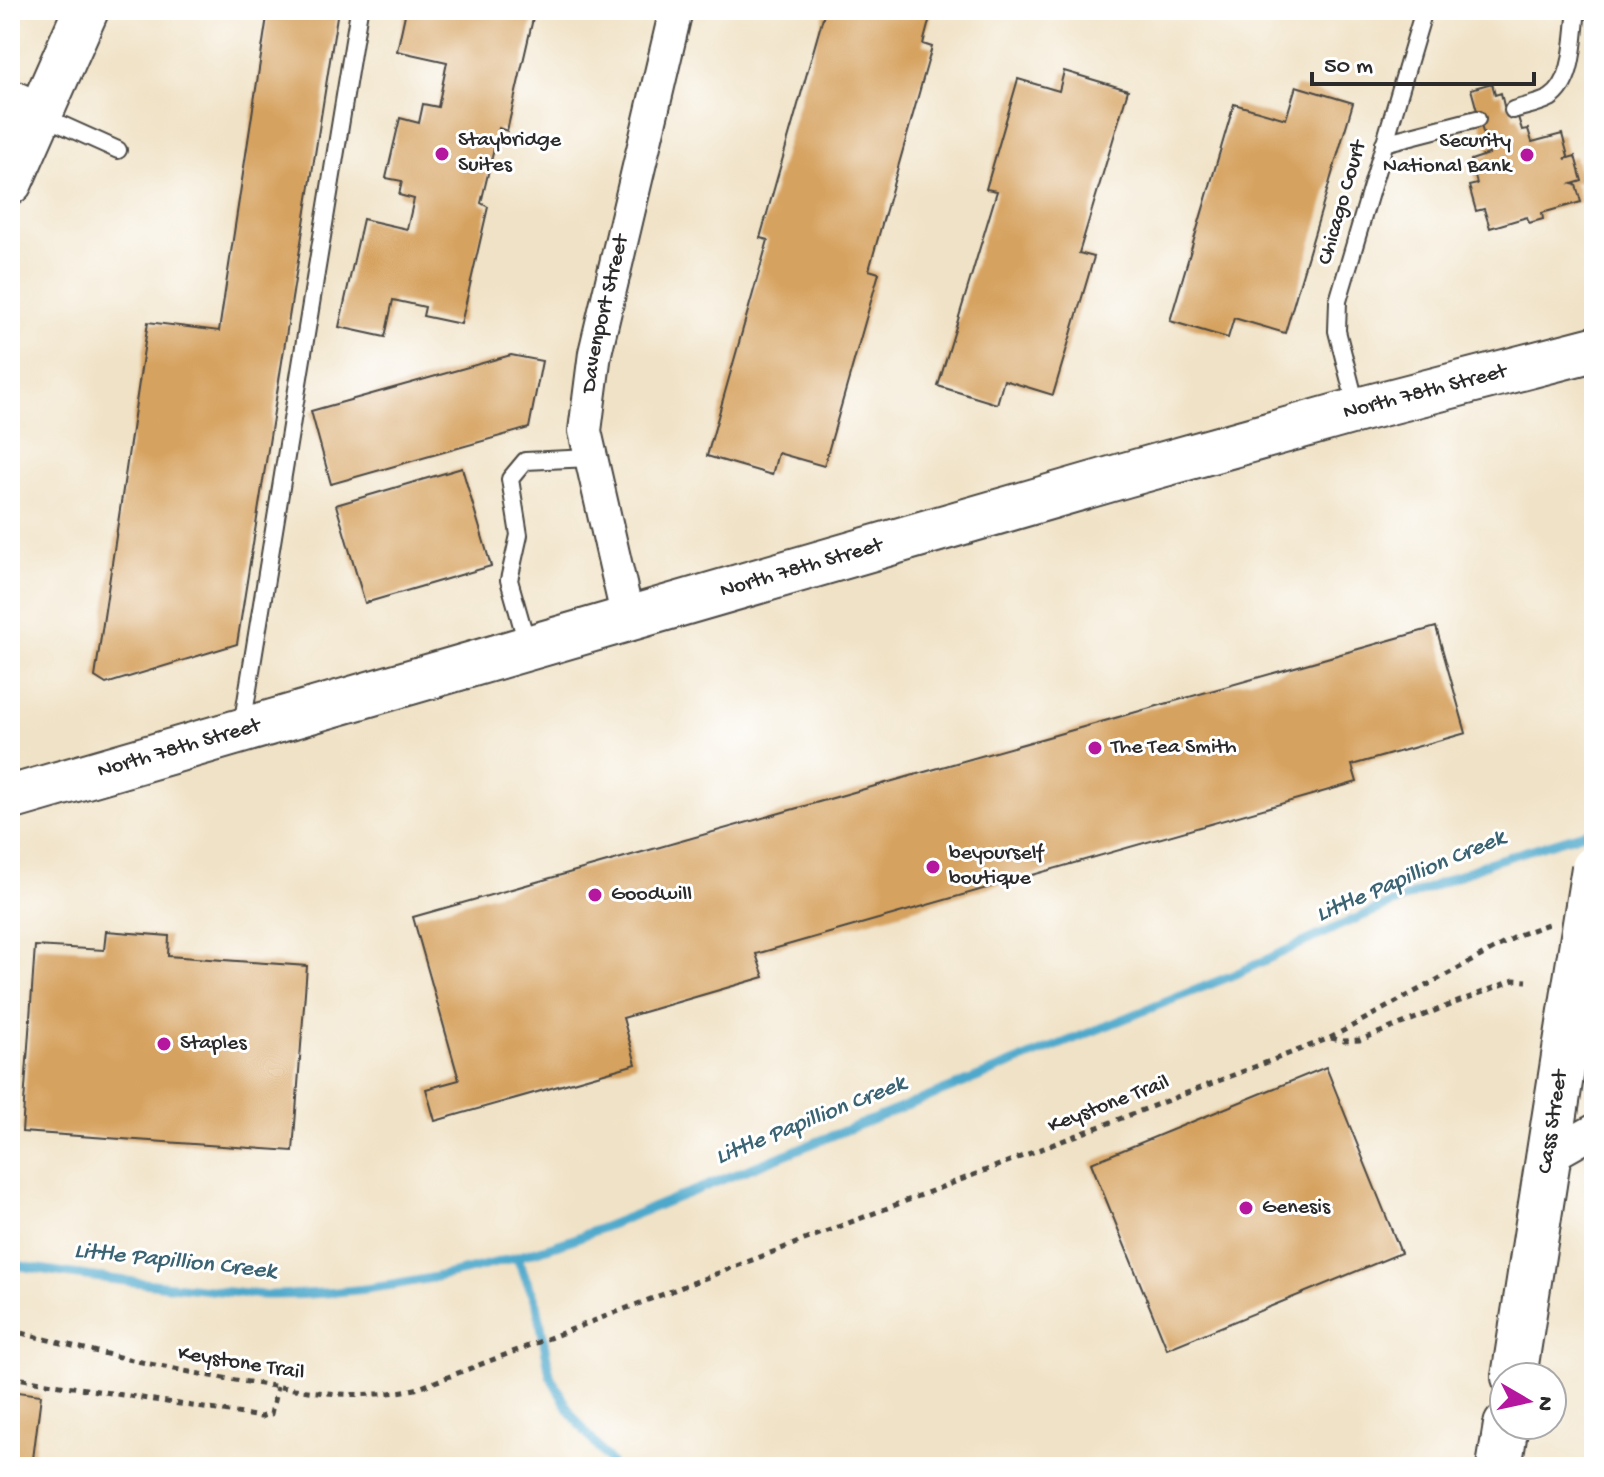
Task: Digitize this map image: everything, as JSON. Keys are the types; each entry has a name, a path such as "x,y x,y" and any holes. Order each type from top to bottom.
{"main road":[{"path":"10,182 24,108 86,10"},
{"name":"North 78th Street","path":"10,798 1358,410 1594,349"},
{"name":"Cass Street","path":"1516,1361 1594,868"},
{"path":"1499,1467 1503,1441"}],"street":[{"name":"Davenport Street","path":"628,619 585,431 595,353 676,10"},
{"path":"1548,1157 1594,1131"}],"lane":[{"path":"241,732 359,10"},
{"name":"Chicago Court","path":"1358,410 1337,331 1336,310 1424,10"},
{"path":"1513,110 1552,97 1564,83 1577,10"},
{"path":"24,108 118,150"},
{"path":"1384,143 1477,119"},
{"path":"528,648 509,580 519,535 510,479 525,461 591,458"}],"path":[{"name":"Keystone Trail","path":"10,1330 165,1368 277,1387 342,1396 379,1395 419,1388 1330,1038 1521,934 1550,923"},
{"path":"1330,1038 1360,1040 1514,980 1527,981"},
{"path":"10,1377 261,1417 271,1414 277,1387"}],"building":[{"path":"268,10 338,10 237,644 106,684 95,677 148,322 219,331"},
{"name":"Staybridge Suites","path":"406,10 535,10 507,131 499,128 481,203 488,207 461,324 423,316 425,307 393,300 385,337 339,327 363,219 407,229 414,199 399,195 402,181 386,178 400,118 419,123 423,104 438,107 447,62 397,51"},
{"path":"825,10 932,10 923,44 932,47 869,270 879,273 824,466 778,453 772,475 707,456 768,240 760,238"},
{"path":"1064,71 1128,90 1079,253 1094,257 1053,395 1004,380 997,404 938,386 997,191 986,189 1018,79 1059,91"},
{"name":"Security National Bank","path":"1492,83 1495,95 1501,93 1504,106 1510,105 1522,130 1528,129 1532,142 1562,134 1568,156 1565,159 1575,156 1582,181 1572,184 1576,185 1581,202 1542,213 1543,219 1529,223 1527,217 1490,228 1484,209 1476,211 1469,186 1477,184 1471,160 1489,154 1471,89"},
{"path":"1296,86 1353,103 1285,333 1234,318 1228,338 1170,321 1234,104 1286,119"},
{"path":"511,355 542,361 529,428 331,484 311,411"},
{"path":"462,468 491,566 365,603 336,505"},
{"path":"1436,627 1466,733 1352,765 1357,782 756,954 764,977 623,1018 636,1064 435,1121 426,1089 459,1080 413,917"},
{"name":"Staples","path":"106,931 169,936 168,956 307,966 293,1151 22,1132 35,946 104,950"},
{"name":"Genesis","path":"1326,1067 1401,1253 1167,1349 1091,1163"},
{"path":"10,1391 41,1395 32,1467 10,1467"}],"waterway":[{"name":"Little Papillion Creek","path":"10,1264 123,1281 264,1295 382,1287 498,1262 574,1239 1231,976 1348,922 1491,862 1594,830"},
{"path":"517,1258 537,1304 550,1375 572,1415 614,1467"}],"place":[{"name":"Staybridge Suites","path":"442,154"},
{"name":"Security National Bank","path":"1527,155"},
{"name":"The Tea Smith","path":"1095,748"},
{"name":"beyourself boutique","path":"933,867"},
{"name":"Goodwill","path":"595,895"},
{"name":"Staples","path":"164,1044"},
{"name":"Genesis","path":"1246,1208"}]}
